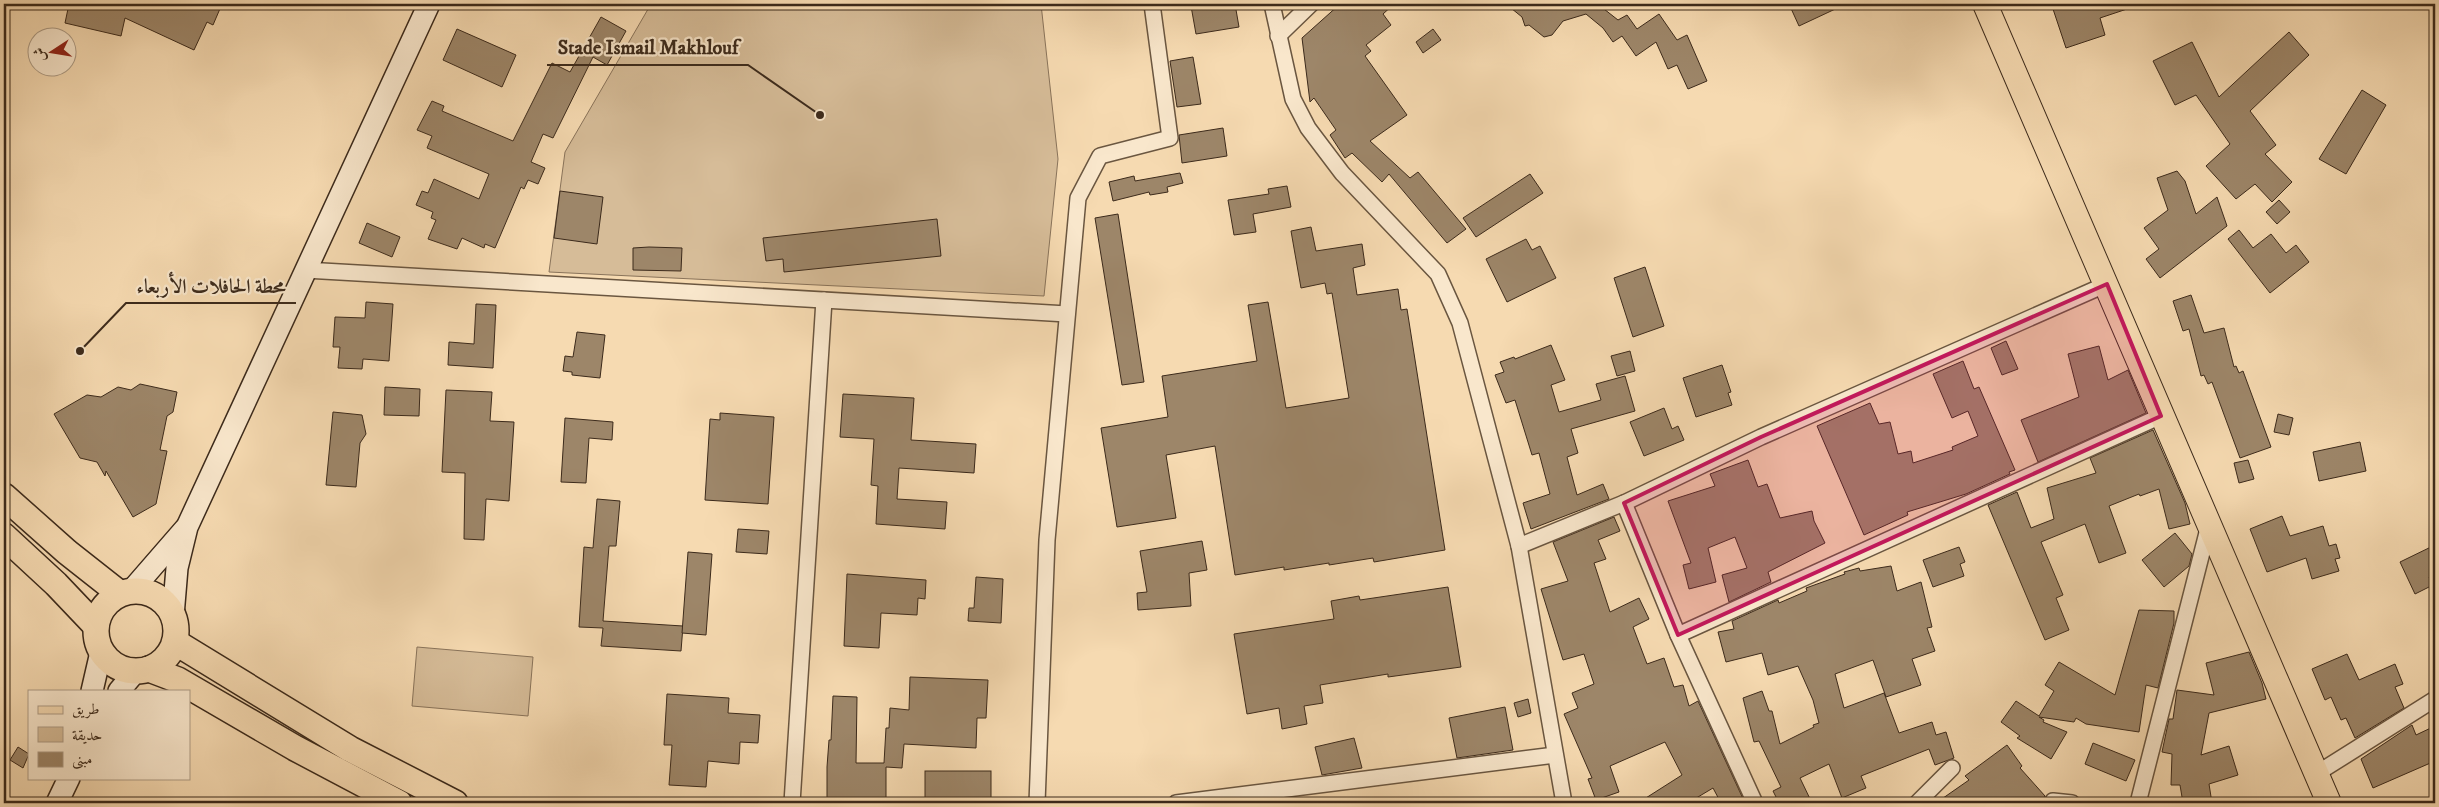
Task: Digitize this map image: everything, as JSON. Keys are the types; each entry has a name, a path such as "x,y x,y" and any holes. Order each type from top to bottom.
{"highway":[{"path":"4,496 68,552 126,592"},
{"path":"4,536 56,584 95,625"},
{"path":"142,670 160,663 169,654 175,642 176,629 173,616 167,604 157,596 145,591 126,592 104,606 95,625 96,639 101,652 110,662 122,669 142,670 178,680 295,748 399,803"},
{"path":"175,642 350,749 455,803"}],"main road":[{"path":"173,616 177,568 187,527 429,4"},
{"path":"1985,4 2329,803"},
{"path":"126,592 187,527"},
{"path":"92,690 101,652"},
{"path":"120,690 142,670"},
{"path":"58,803 68,780"}],"street":[{"path":"1037,803 1047,540 1078,198 1100,156 1170,138 1152,4"},
{"path":"1272,4 1293,99 1308,128 1342,173 1438,274 1460,323 1519,546 1564,803"},
{"path":"1278,36 1311,4"},
{"path":"306,270 1068,314"},
{"path":"1519,546 1624,503 1761,437 2107,284"},
{"path":"792,803 824,300"},
{"path":"1678,635 2161,416"},
{"path":"1624,503 1678,635 1755,803"},
{"path":"2138,803 2209,523"},
{"path":"2316,774 2435,699"},
{"path":"1176,803 1555,755"},
{"path":"1917,803 1952,768"},
{"path":"2052,803 2053,801 2072,803"}],"highlighted area":[{"path":"2107,284 2161,416 1678,635 1624,503 1761,437"}],"green space":[{"path":"651,4 1041,4 1058,159 1044,296 549,272 565,152"},
{"path":"417,647 533,657 528,716 412,706"}],"building":[{"path":"69,4 222,4 213,25 207,22 194,50 125,18 121,36 65,23"},
{"path":"1235,4 1239,27 1196,34 1191,6"},
{"path":"1340,4 1394,4 1383,14 1391,25 1366,45 1371,51 1365,56 1407,115 1370,141 1410,178 1418,172 1466,229 1447,243 1389,174 1382,182 1352,153 1345,158 1330,135 1336,130 1314,98 1310,102 1302,38"},
{"path":"1506,4 1606,4 1607,8 1604,9 1618,20 1627,15 1637,29 1659,14 1677,40 1687,35 1707,81 1688,89 1677,65 1668,69 1656,42 1636,56 1622,36 1613,42 1603,28 1586,14 1563,21 1552,35 1544,37 1529,25 1525,26 1522,17"},
{"path":"1789,4 1846,4 1799,26"},
{"path":"2068,4 2135,4 2136,6 2100,18 2105,35 2066,48 2053,9"},
{"path":"601,17 626,31 607,65 593,57 553,138 543,134 531,162 545,168 538,184 528,180 524,189 521,187 495,248 485,244 484,248 462,238 457,249 428,239 436,220 431,218 433,212 416,205 422,191 428,193 434,179 479,199 489,174 427,148 432,136 417,130 432,101 444,106 442,111 513,141 552,63 570,72"},
{"path":"457,29 516,55 502,87 443,60"},
{"path":"1433,29 1441,40 1423,53 1416,42"},
{"path":"2289,32 2309,55 2250,111 2276,145 2265,154 2292,182 2272,202 2255,184 2236,199 2206,166 2230,144 2196,95 2175,105 2153,61 2192,42 2219,97"},
{"path":"1193,57 1201,104 1177,107 1170,61"},
{"path":"2362,90 2386,105 2346,174 2319,159"},
{"path":"1223,128 1227,156 1182,163 1179,135"},
{"path":"2177,171 2185,181 2196,214 2217,197 2227,226 2160,278 2146,259 2159,249 2144,228 2168,210 2157,178"},
{"path":"1180,173 1183,183 1167,187 1168,192 1150,195 1149,192 1113,201 1109,182 1134,176 1135,181"},
{"path":"1530,174 1543,193 1476,237 1463,218"},
{"path":"1287,186 1291,207 1253,214 1256,232 1234,235 1228,200 1269,194 1268,189"},
{"path":"560,191 603,197 597,244 554,238"},
{"path":"2279,200 2290,212 2277,224 2266,212"},
{"path":"1118,214 1144,382 1122,385 1095,218"},
{"path":"937,219 941,256 784,272 783,259 766,261 763,238"},
{"path":"367,223 400,237 392,257 359,243"},
{"path":"1311,227 1316,251 1362,244 1365,265 1353,268 1357,295 1398,289 1401,310 1407,309 1445,550 1374,562 1373,558 1284,570 1284,567 1235,575 1215,446 1166,455 1176,518 1117,527 1101,428 1168,417 1162,376 1257,361 1248,305 1268,302 1286,408 1349,398 1332,293 1327,294 1325,283 1301,288 1291,231"},
{"path":"2239,230 2253,248 2271,234 2286,253 2296,245 2309,262 2270,293 2228,239"},
{"path":"1526,239 1532,250 1540,246 1556,278 1507,302 1486,259"},
{"path":"633,248 682,248 681,271 633,270"},
{"path":"1645,267 1664,326 1633,337 1614,278"},
{"path":"2191,295 2204,333 2224,328 2234,367 2236,366 2239,373 2243,371 2271,447 2240,458 2212,382 2208,384 2204,375 2201,376 2189,329 2183,331 2173,301"},
{"path":"366,302 393,304 389,361 363,359 362,369 338,368 340,347 333,347 335,317 365,318"},
{"path":"476,304 496,305 493,368 448,365 449,342 474,344"},
{"path":"577,332 605,335 600,378 572,375 572,372 563,371 565,356 573,357"},
{"path":"2006,341 2018,369 2002,375 1991,348"},
{"path":"1551,345 1565,380 1551,385 1559,412 1601,400 1596,384 1625,376 1635,411 1571,429 1578,453 1567,457 1577,495 1603,484 1609,499 1531,529 1523,503 1550,494 1539,453 1532,455 1515,400 1506,403 1495,375 1504,372 1500,362 1514,357 1515,359"},
{"path":"2099,346 2108,380 2128,370 2146,413 2038,462 2021,420 2079,397 2068,354"},
{"path":"1630,351 1635,371 1617,376 1611,356"},
{"path":"1963,361 1974,389 1979,387 2015,470 1966,494 1907,512 1908,515 1864,535 1817,426 1870,403 1879,424 1890,422 1898,454 1911,451 1913,463 1953,450 1952,447 1978,436 1968,411 1952,418 1933,374"},
{"path":"1722,365 1731,392 1728,393 1732,405 1696,417 1683,378"},
{"path":"140,384 177,392 173,412 167,416 160,450 167,451 156,504 133,517 106,471 105,476 97,462 80,458 54,414 87,395 101,397 118,387 131,390"},
{"path":"385,387 420,389 419,416 384,415"},
{"path":"446,390 492,392 490,421 514,422 509,501 486,499 484,540 464,539 465,473 442,472"},
{"path":"843,394 914,398 911,440 976,444 974,473 899,468 897,499 947,502 945,529 876,524 878,486 871,485 874,439 840,437"},
{"path":"1664,408 1672,429 1678,426 1684,440 1644,456 1630,422"},
{"path":"333,412 362,415 366,434 360,443 356,487 326,485"},
{"path":"720,413 774,417 768,504 705,500 710,419 720,420"},
{"path":"2278,414 2293,418 2289,435 2274,432"},
{"path":"565,418 613,422 612,440 589,438 586,483 561,482"},
{"path":"2153,430 2185,503 2190,524 2169,529 2159,489 2140,496 2139,494 2109,506 2126,553 2099,563 2085,524 2041,542 2063,595 2056,598 2069,630 2045,640 1988,505 2017,492 2031,528 2054,519 2047,488 2096,473 2090,458"},
{"path":"2360,442 2366,471 2319,481 2313,452"},
{"path":"1748,460 1758,487 1767,484 1780,518 1812,511 1814,521 1825,543 1768,572 1771,582 1729,602 1722,575 1747,568 1735,537 1708,548 1716,582 1689,589 1683,565 1691,563 1668,501 1715,486 1710,474"},
{"path":"2248,460 2254,479 2239,483 2234,463"},
{"path":"597,499 620,501 616,546 609,546 603,621 683,626 681,651 601,646 603,628 579,627 584,547 593,548"},
{"path":"2282,516 2290,536 2323,526 2329,546 2336,544 2340,558 2335,559 2339,571 2312,579 2306,558 2267,572 2250,529"},
{"path":"1614,517 1620,531 1598,540 1606,559 1594,563 1610,612 1639,598 1649,619 1633,627 1647,664 1664,658 1674,687 1683,685 1689,706 1698,701 1745,803 1721,803 1713,788 1688,803 1638,803 1682,775 1665,742 1610,766 1619,792 1596,800 1588,779 1592,778 1564,714 1578,708 1572,693 1594,684 1584,654 1563,660 1541,589 1568,581 1553,542"},
{"path":"738,529 769,531 767,554 736,552"},
{"path":"2175,533 2192,554 2189,566 2164,587 2142,560"},
{"path":"1202,541 1207,570 1189,573 1191,606 1138,610 1137,593 1147,592 1140,551"},
{"path":"2435,545 2435,574 2429,577 2433,585 2415,594 2400,562"},
{"path":"1959,547 1965,562 1960,564 1964,576 1933,587 1923,560"},
{"path":"688,552 712,554 706,635 682,633"},
{"path":"1891,566 1897,591 1921,582 1932,627 1927,628 1935,651 1912,659 1921,685 1886,697 1873,660 1835,674 1844,708 1884,693 1899,733 1932,722 1936,735 1946,732 1954,758 1935,765 1929,749 1861,776 1866,788 1842,798 1829,764 1800,778 1812,803 1779,803 1773,791 1781,787 1759,741 1754,742 1743,698 1762,691 1769,711 1772,711 1780,744 1819,723 1813,700 1798,666 1768,675 1762,653 1726,662 1718,632 1734,629 1732,621 1778,600 1779,603 1807,591 1806,588 1845,574 1844,572 1859,568 1860,571"},
{"path":"847,574 926,580 925,599 918,598 917,615 881,613 879,648 844,646"},
{"path":"976,577 1003,579 1001,623 968,621 969,608 974,608"},
{"path":"1448,587 1461,667 1388,677 1388,674 1320,685 1323,703 1304,706 1307,724 1282,729 1279,708 1247,714 1234,634 1334,619 1331,601 1359,596 1360,600"},
{"path":"2139,610 2174,611 2174,623 2158,688 2146,685 2139,732 2086,724 2076,718 2074,722 2039,717 2044,720 2043,722 2067,732 2051,759 2017,738 2020,736 2001,722 2016,701 2039,716 2054,691 2045,685 2059,662 2115,695"},
{"path":"2249,652 2262,683 2266,699 2209,713 2201,755 2229,746 2238,775 2209,784 2212,803 2183,803 2180,785 2171,785 2172,754 2162,752 2169,719 2173,719 2177,690 2214,695 2206,663"},
{"path":"2347,654 2359,680 2395,664 2403,684 2395,687 2404,708 2355,738 2346,718 2341,720 2331,697 2325,700 2312,669"},
{"path":"910,677 988,680 986,718 977,718 976,748 904,744 902,768 886,767 886,803 827,803 827,767 829,740 831,740 833,696 857,697 856,763 884,763 886,728 889,728 890,708 909,710"},
{"path":"667,694 729,698 728,713 760,715 758,743 740,742 739,764 708,761 706,787 669,785 672,745 664,745"},
{"path":"1528,699 1531,713 1518,717 1514,703"},
{"path":"1505,707 1513,750 1457,758 1449,718"},
{"path":"2412,725 2416,735 2435,726 2435,761 2373,788 2361,759"},
{"path":"1354,738 1362,768 1322,775 1315,747"},
{"path":"2093,743 2135,760 2126,781 2085,764"},
{"path":"2007,745 2022,766 2020,768 2045,796 2043,803 1936,803 1969,780 1965,776"},
{"path":"18,747 28,753 23,768 10,760"},
{"path":"925,771 991,771 991,803 925,803"}],"place":[{"name":"Stade Ismail Makhlouf","path":"820,115"},
{"name":"محطة الحافلات الأربعاء","path":"80,351"}]}
